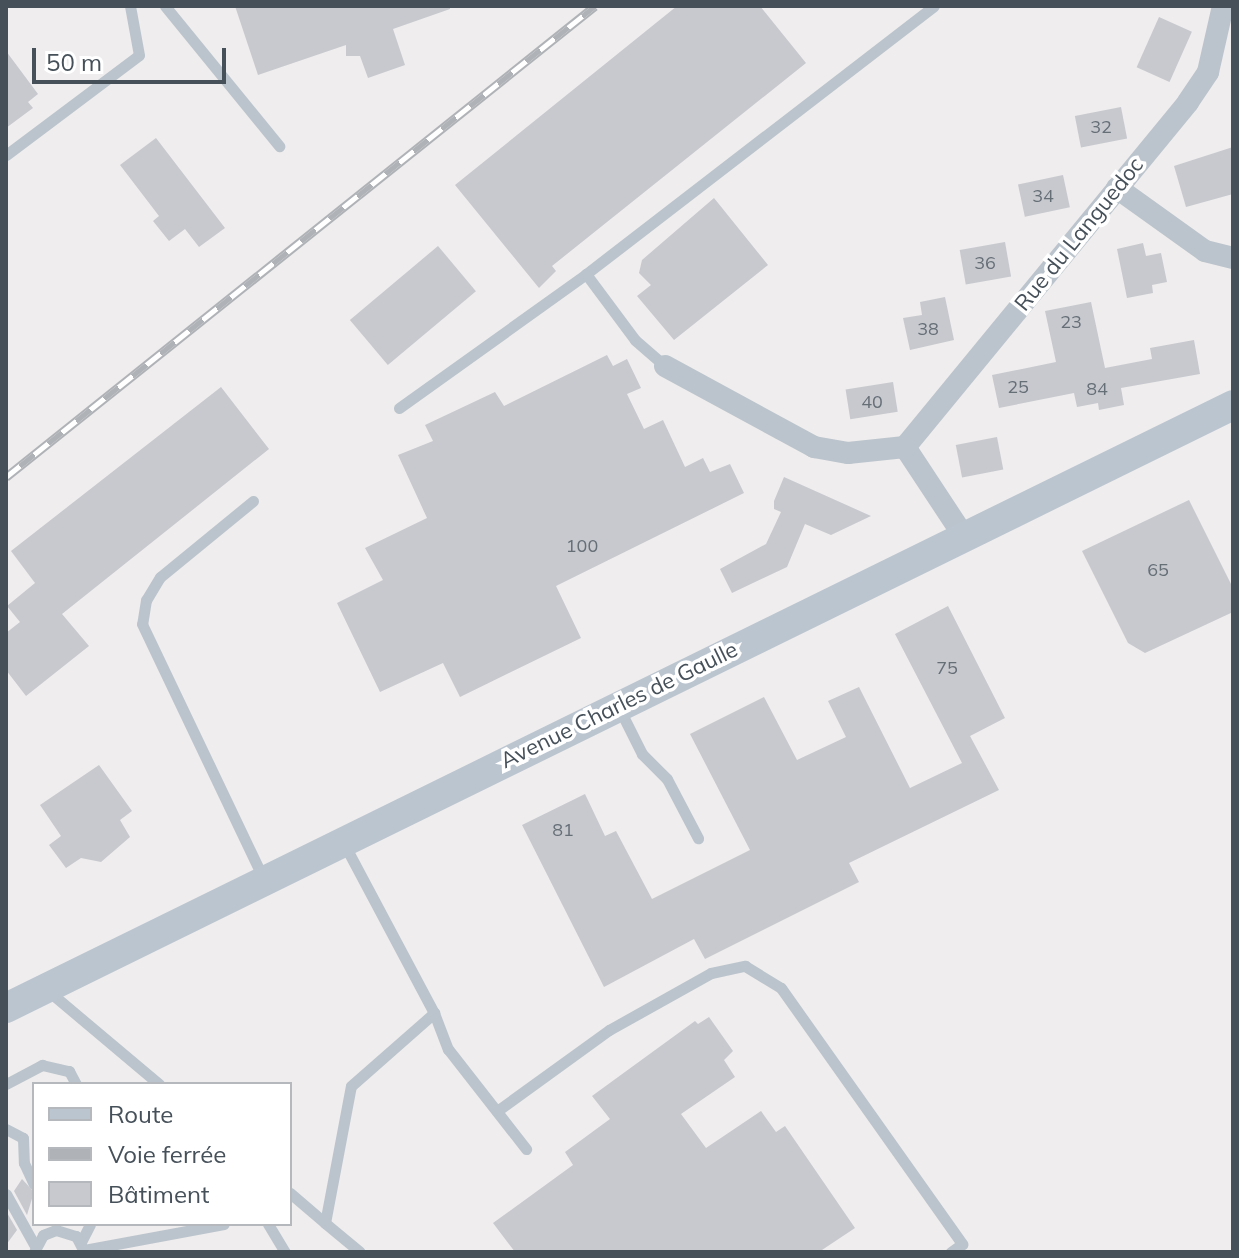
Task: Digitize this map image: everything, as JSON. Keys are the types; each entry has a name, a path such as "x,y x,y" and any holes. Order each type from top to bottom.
{"main road":[{"name":"Avenue Charles de Gaulle","path":"6,1008 963,535 1233,405"}],"street":[{"name":"Rue du Languedoc","path":"905,447 1208,72 1223,6"},
{"path":"1117,188 1205,251 1233,258"},
{"path":"665,366 814,447 848,453 905,447 963,535"}],"lane":[{"path":"6,155 139,55 130,6"},
{"path":"165,6 279,146"},
{"path":"399,408 586,274 934,6"},
{"path":"586,274 635,340 665,366"},
{"path":"253,501 160,577 146,600 142,624 264,881"},
{"path":"617,706 642,754 667,779 698,838"},
{"path":"343,842 434,1013 448,1049 526,1149"},
{"path":"497,1111 609,1030 711,973 745,966 781,988 962,1244 951,1252"},
{"path":"45,989 157,1082"},
{"path":"325,1223 351,1086 434,1013"},
{"path":"6,1084 42,1065 69,1071 75,1082"},
{"path":"6,1129 29,1138 24,1163 32,1180"},
{"path":"6,1194 34,1249"},
{"path":"292,1195 360,1252"},
{"path":"83,1248 89,1226"},
{"path":"34,1249 43,1235 55,1227 83,1248 212,1226"},
{"path":"269,1226 285,1252"}],"building":[{"path":"235,6 450,6 450,9 393,29 405,65 368,78 360,56 346,56 346,45 258,75"},
{"path":"677,6 760,6 806,63 552,266 556,271 539,288 455,185"},
{"path":"1159,17 1192,32 1170,82 1137,67"},
{"path":"6,51 38,94 28,102 33,108 6,128"},
{"path":"1121,107 1127,138 1081,147 1075,116"},
{"path":"156,138 225,228 199,247 185,229 169,241 153,221 159,216 120,165"},
{"path":"1233,147 1233,194 1186,207 1174,166"},
{"path":"1063,175 1070,207 1025,217 1018,185"},
{"path":"714,198 768,265 674,340 637,296 651,285 639,273 642,260"},
{"path":"1005,242 1011,276 966,284 960,250"},
{"path":"1143,243 1146,256 1161,253 1167,282 1152,285 1153,293 1127,298 1117,249"},
{"path":"438,246 476,291 388,365 350,320"},
{"path":"945,297 954,340 910,350 903,318 922,315 920,302"},
{"path":"1091,302 1105,368 1152,359 1150,348 1194,340 1200,374 1121,388 1124,405 1099,410 1098,403 1077,407 1074,393 999,408 992,375 1056,362 1045,311"},
{"path":"607,355 613,366 627,359 641,388 627,394 644,429 663,420 685,467 703,458 710,472 730,464 744,493 556,586 581,638 460,697 443,663 380,692 337,603 383,580 365,548 427,518 398,455 433,441 425,425 495,392 504,406"},
{"path":"893,382 898,412 850,419 846,390"},
{"path":"221,387 269,449 62,614 89,646 26,696 6,670 6,633 20,622 7,606 35,583 11,551"},
{"path":"997,437 1003,469 962,477 956,445"},
{"path":"784,477 871,516 831,535 805,524 787,567 732,593 720,569 766,544 781,512 774,509 774,501"},
{"path":"1189,500 1233,588 1233,612 1145,653 1128,643 1082,551"},
{"path":"948,606 1005,718 970,736 999,790 849,863 859,882 705,959 694,939 604,987 522,825 585,794 605,836 616,831 652,899 750,850 690,734 764,697 797,760 846,737 828,701 859,687 910,788 962,763 895,634"},
{"path":"99,765 132,811 120,820 130,837 101,862 81,858 66,868 49,845 61,836 40,805"},
{"path":"709,1017 733,1051 724,1060 735,1077 681,1114 706,1148 761,1111 776,1132 785,1126 855,1228 819,1252 515,1252 493,1223 573,1165 565,1152 610,1119 592,1096 695,1021 698,1024"},
{"path":"22,1179 32,1190 27,1215 14,1191"},
{"path":"6,1211 17,1230 6,1245"}],"railway":[{"path":"6,477 595,6"}]}
